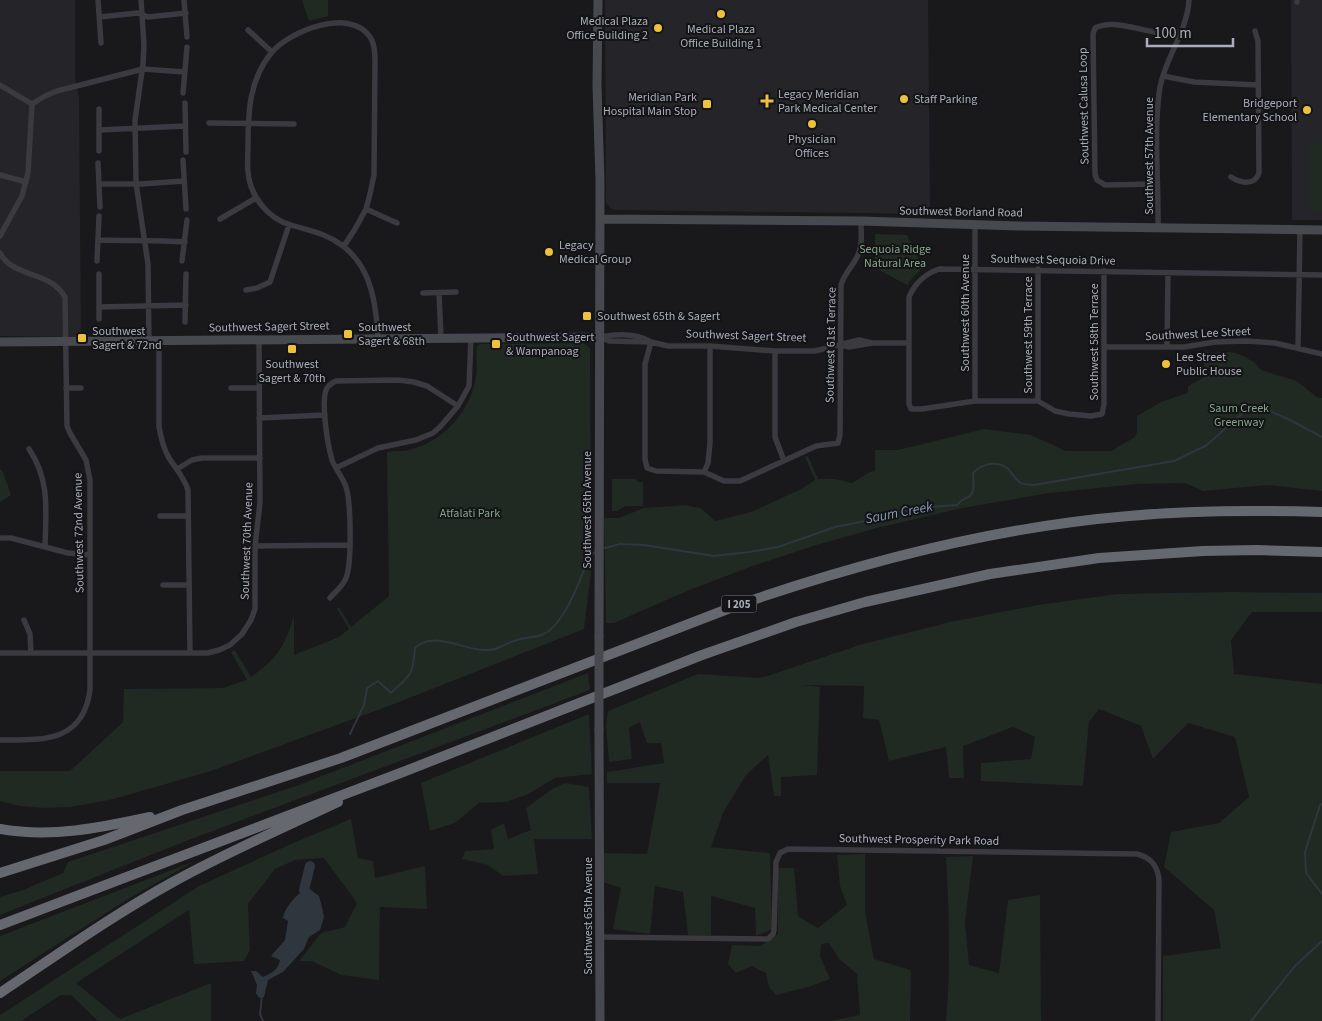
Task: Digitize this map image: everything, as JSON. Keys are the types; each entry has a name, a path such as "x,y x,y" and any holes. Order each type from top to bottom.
{"highway":[{"name":"I 205","path":"182,810 341,758 738,604 807,581 888,558 1023,530 1128,516 1231,511 1322,512"},
{"path":"0,925 403,772 720,648 830,612 930,586 1037,566 1135,555 1248,550 1322,552"},
{"path":"0,993 131,907 204,865 403,772"},
{"path":"0,829 36,833 79,831 182,810"},
{"path":"0,873 104,840 182,810"}],"main road":[{"name":"Southwest 65th Avenue","path":"598,0 597,86 600,219 600,1021"},
{"name":"Southwest Borland Road","path":"600,219 861,221 975,225 1322,230"},
{"name":"Southwest Sagert Street","path":"0,342 599,337"}],"street":[{"path":"98,0 101,43"},
{"path":"141,0 144,45 135,128 136,183 148,264 149,306 154,341 160,432 164,447 186,482 188,490 190,653"},
{"path":"184,0 187,37"},
{"name":"Southwest 57th Avenue","path":"1158,228 1158,101 1162,76 1182,31 1188,12 1189,0"},
{"path":"99,16 138,14 148,16 186,13"},
{"path":"344,246 356,229 366,209 374,175 374,50 370,37 364,31 354,26 337,23 319,25 303,31 272,52 261,69 253,87 249,103 248,173 256,198 268,213 289,225 323,234 344,246 362,268 372,289 378,338"},
{"name":"Southwest Calusa Loop","path":"1157,184 1105,184 1097,180 1095,174 1093,34 1095,28 1102,26 1122,26 1163,33 1182,31"},
{"path":"248,30 272,52"},
{"path":"1231,177 1238,182 1252,182 1258,177 1258,41 1255,31"},
{"path":"183,93 187,47"},
{"path":"32,104 45,96 143,68 185,72"},
{"path":"1162,76 1194,82 1258,85"},
{"path":"0,85 32,104"},
{"path":"185,103 186,152"},
{"path":"0,236 22,196 26,182 32,104"},
{"path":"99,109 99,151"},
{"path":"209,123 294,124"},
{"path":"99,130 148,126 185,126"},
{"path":"183,160 186,209"},
{"path":"98,163 100,208"},
{"path":"0,175 26,182"},
{"path":"99,184 184,181"},
{"path":"220,219 256,198"},
{"path":"366,209 397,223"},
{"path":"97,261 99,216"},
{"path":"182,262 187,220"},
{"name":"Southwest 61st Terrace","path":"784,461 816,446 838,443 840,439 841,285 845,274 858,256 861,239 861,221"},
{"path":"246,290 257,288 270,282 289,225"},
{"name":"Southwest 60th Avenue","path":"975,225 975,401"},
{"path":"1298,347 1300,230"},
{"path":"98,240 149,239 185,242"},
{"name":"Southwest 72nd Avenue","path":"0,253 4,260 13,267 49,280 60,288 65,297 68,426 70,433 86,460 90,480 89,699 83,715 74,726 61,735 45,740 0,740"},
{"name":"Southwest Sequoia Drive","path":"975,401 922,409 911,409 909,404 909,297 916,285 927,274 939,269 1038,269 1322,275"},
{"name":"Southwest 59th Terrace","path":"1038,269 1038,401"},
{"name":"Southwest 58th Terrace","path":"1038,401 1055,411 1069,414 1091,416 1102,414 1104,404 1104,271"},
{"path":"1167,347 1168,272"},
{"path":"99,319 100,274"},
{"path":"185,322 186,274"},
{"path":"423,292 456,292"},
{"path":"439,293 441,338"},
{"path":"99,307 186,305"},
{"path":"336,468 378,448 425,437 440,427 458,406 469,386 471,337"},
{"name":"Southwest Sagert Street","path":"599,337 608,341 651,342 668,346 710,346 775,351 815,351 840,345 849,347 872,343 909,343"},
{"name":"Southwest 70th Avenue","path":"0,653 208,653 230,645 242,634 251,620 255,609 255,546 260,503 259,340"},
{"name":"Southwest Lee Street","path":"1104,347 1167,347 1246,341 1298,347 1322,354"},
{"path":"651,342 645,370 645,459 647,468 656,471 704,472 724,481 740,481 784,461 775,438 775,351"},
{"path":"704,472 708,463 710,443 710,346"},
{"path":"330,598 348,576 350,545 347,488 336,468 327,441 325,415 327,388 336,381 398,380 414,382 427,386 458,406"},
{"path":"66,388 81,388"},
{"path":"231,388 259,388"},
{"path":"975,401 1038,401"},
{"path":"259,418 325,415"},
{"path":"29,449 38,461 44,479 46,502 45,546"},
{"path":"177,469 192,460 202,458 260,458"},
{"path":"160,516 188,516"},
{"path":"0,538 11,538 74,554 90,555"},
{"path":"255,546 350,545"},
{"path":"162,585 189,585"},
{"path":"24,620 30,634 31,653"},
{"name":"Southwest Prosperity Park Road","path":"600,937 768,938 773,934 774,930 776,862 780,852 788,849 1137,854 1150,860 1157,869 1159,879 1158,1021"}],"shaded area":[{"path":"0,0 75,0 75,78 79,97 81,337 0,336"},
{"name":"Legacy Meridian Park Medical Center","path":"605,0 928,0 930,214 614,210 610,208 606,202"},
{"name":"Bridgeport Elementary School","path":"1291,0 1322,0 1322,220 1292,220"},
{"path":"308,888 319,896 321,903 324,917 320,930 309,937 304,949 283,972 268,980 264,997 259,998 256,993 257,985 251,971 256,971 263,977 276,969 280,960 271,956 285,940 288,921 283,918 284,913 292,900"}],"green space":[{"path":"302,0 328,0 328,16 309,21"},
{"path":"1310,143 1322,143 1322,213 1315,213 1310,208"},
{"name":"Sequoia Ridge Natural Area","path":"875,234 907,235 923,268 907,285 875,268"},
{"name":"Atfalati Park","path":"583,343 590,348 591,574 584,629 389,706 211,771 114,799 70,807 20,806 0,801 0,771 70,771 123,722 124,689 223,688 247,680 231,652 235,650 251,677 268,663 279,650 287,636 294,615 294,655 339,637 349,629 337,609 339,607 351,627 389,596 387,452 406,451 422,446 444,432 453,423 468,402 473,390 477,373 476,349 480,344"},
{"name":"Saum Creek Greenway","path":"1207,350 1208,353 1230,352 1242,355 1255,363 1261,370 1297,381 1318,398 1322,398 1322,491 1268,485 1203,491 1185,483 1137,484 1050,493 963,508 877,528 813,546 687,591 614,623 606,623 604,518 619,518 644,508 686,505 702,509 715,521 751,512 801,489 815,480 805,457 808,456 818,479 835,479 852,483 875,471 875,450 898,450 984,429 1031,435 1066,451 1111,451 1135,437 1137,432 1137,416 1161,402 1188,393 1188,386 1206,376 1202,351"},
{"path":"0,469 3,472 11,495 0,502"},
{"path":"612,479 635,479 638,482 643,482 643,506 626,506 617,511 612,511"},
{"path":"1322,593 1322,612 1252,612 1231,640 1234,674 1322,684 1322,1021 1163,1021 1163,956 1221,948 1214,910 1164,867 1171,832 1219,823 1249,797 1235,737 1188,723 1153,759 1141,726 1099,709 1089,722 1083,786 981,781 981,763 1031,759 1035,737 1013,727 963,746 964,778 949,778 946,747 889,761 879,720 863,718 864,686 802,685 820,687 817,775 781,777 781,796 774,796 768,755 746,775 723,813 711,847 770,853 772,929 756,936 755,908 711,896 711,935 688,935 683,892 655,886 650,934 613,929 621,888 603,882 604,853 647,854 660,783 607,783 607,772 664,763 661,743 647,743 640,722 629,728 632,759 609,762 606,726 608,711 698,674 761,678 863,644 950,622 1038,605 1117,594"},
{"path":"588,673 590,690 186,841 0,915 0,897 23,890 63,873 68,862 296,786"},
{"path":"589,714 592,774 555,778 528,794 507,802 479,803 455,823 430,831 421,783"},
{"path":"565,783 589,787 592,839 534,839 538,874 503,876 488,865 462,859 465,851 494,849 491,830 504,823 508,839 531,830 526,808 552,789"},
{"path":"351,819 358,858 373,861 375,878 425,866 427,909 380,907 379,980 341,975 312,961 299,961 321,933 345,927 357,903 324,858 295,860 275,869 248,904 250,950 244,961 194,964 189,910 76,983 120,1019 211,983 211,1021 98,1021 71,995 61,995 21,1021 0,1021 0,1015 199,886"},
{"path":"865,854 865,912 874,959 911,970 910,1021 830,1021 860,1015 857,974 839,959 829,943 821,944 820,956 830,979 776,995 769,987 766,973 752,966 736,973 728,964 732,945 760,946 778,934 778,868 794,868 798,916 818,928 847,905 840,886 837,855"},
{"path":"973,856 965,922 969,965 999,973 1008,900 1040,895 1041,1021 946,1021 949,939 946,857"},
{"path":"195,861 128,899 0,981 0,936"}],"waterway":[{"name":"Saum Creek","path":"605,548 620,544 644,545 714,556 778,547 835,527 914,508 957,505 971,495 974,486 973,473 980,467 989,464 998,464 1007,468 1021,483 1034,485 1174,461 1207,445 1247,410 1267,410 1322,437"},
{"name":"Saum Creek","path":"350,734 364,705 367,688 378,681 391,693 410,674 415,648 422,643 439,641 490,650 513,641 546,633 557,623 569,605 590,556 595,552"},
{"path":"1322,804 1320,805 1305,852 1306,873 1322,894"},
{"name":"Saum Creek","path":"304,890 310,866"},
{"path":"1251,1021 1295,966 1322,941"},
{"name":"Saum Creek","path":"262,996 260,1014 263,1021"}],"place":[{"name":"Medical Plaza Office Building 1","path":"721,14"},
{"name":"Medical Plaza Office Building 2","path":"658,28"},
{"name":"Staff Parking","path":"904,99"},
{"name":"Legacy Meridian Park Medical Center","path":"767,101"},
{"name":"Meridian Park Hospital Main Stop","path":"707,104"},
{"name":"Bridgeport Elementary School","path":"1307,110"},
{"name":"Physician Offices","path":"812,124"},
{"name":"Legacy Medical Group","path":"549,252"},
{"name":"Southwest 65th & Sagert","path":"587,316"},
{"name":"Southwest Sagert & 68th","path":"348,334"},
{"name":"Southwest Sagert & 72nd","path":"82,338"},
{"name":"Southwest Sagert & Wampanoag","path":"496,344"},
{"name":"Southwest Sagert & 70th","path":"292,349"},
{"name":"Lee Street Public House","path":"1166,364"}]}
